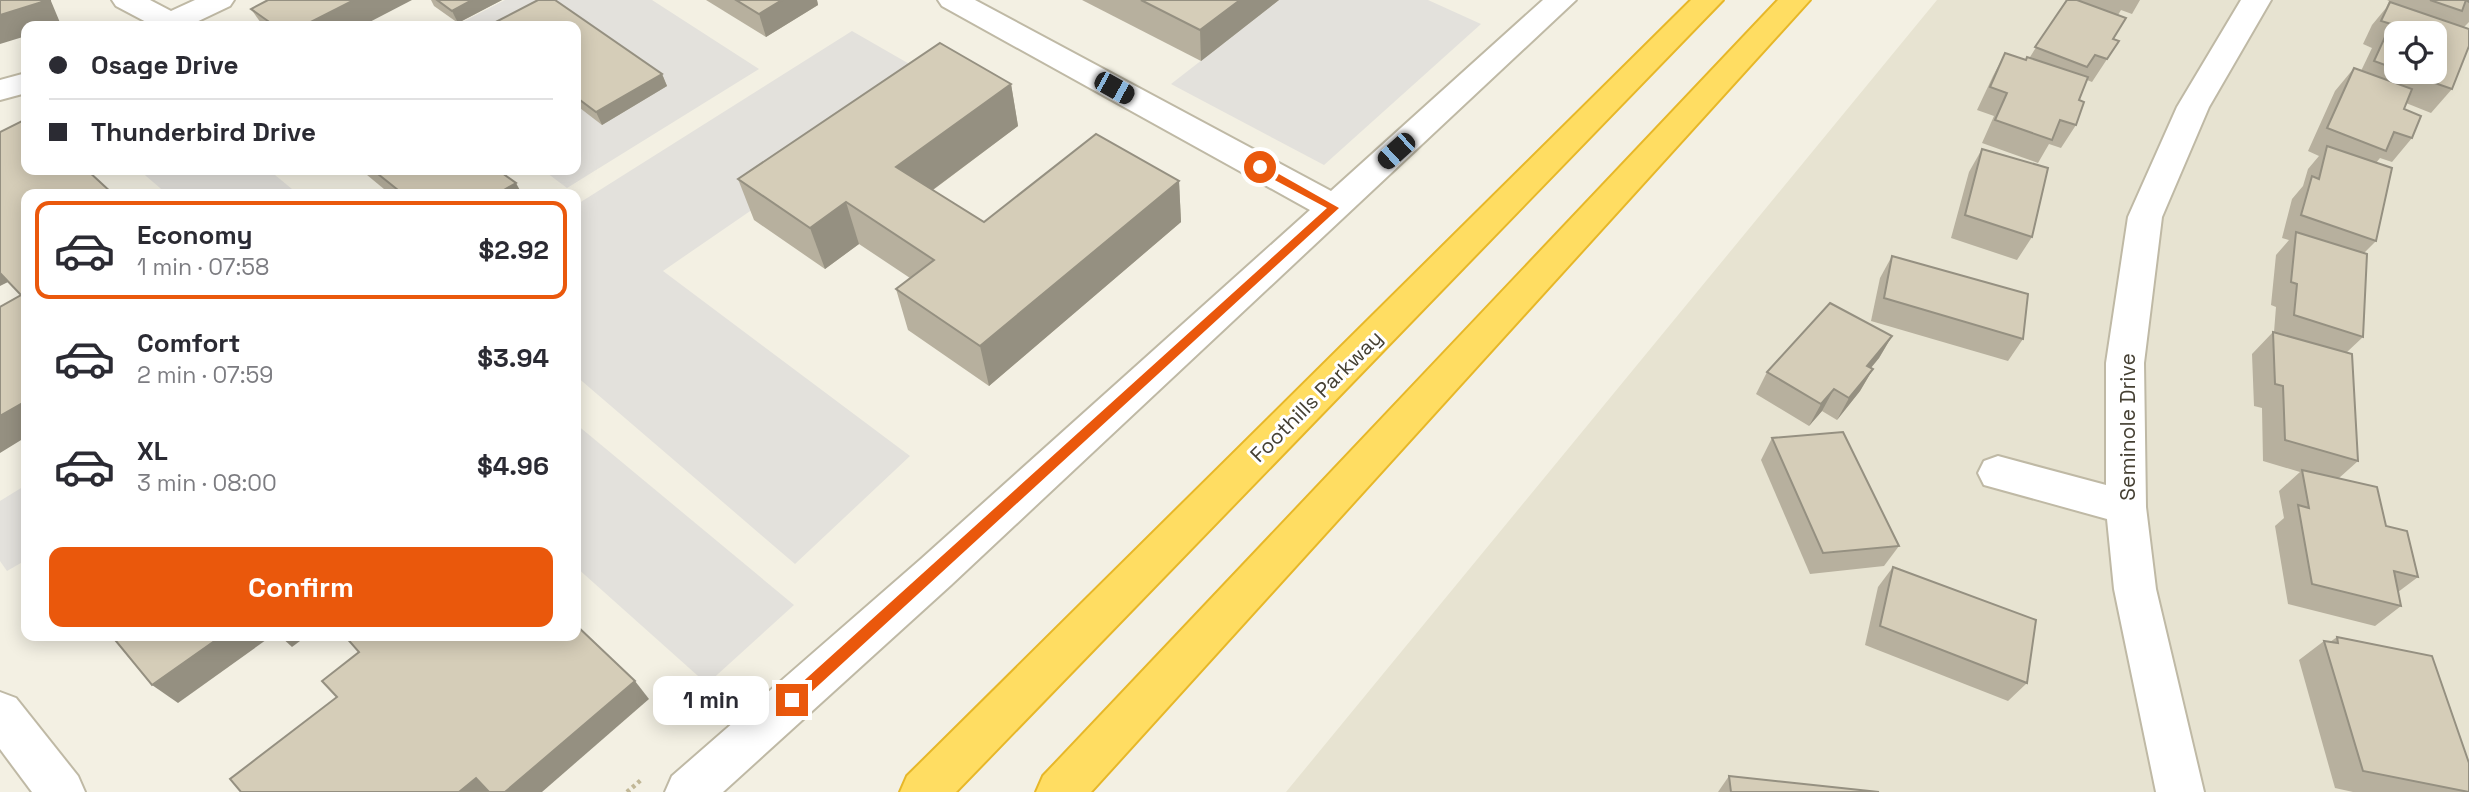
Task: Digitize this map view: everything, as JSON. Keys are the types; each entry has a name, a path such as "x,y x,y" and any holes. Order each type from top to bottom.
{"highway":[{"name":"Foothills Parkway","path":"923,792 1708,0"},
{"path":"1060,792 1795,0"}],"street":[{"path":"127,0 161,21"},
{"path":"175,21 219,0"},
{"path":"953,0 1334,208"},
{"path":"690,792 946,563 1561,0"},
{"name":"Seminole Drive","path":"2180,792 2135,589 2126,507 2125,363 2146,217 2193,107 2256,0"},
{"path":"0,90 21,84"},
{"path":"1998,473 2126,507"},
{"path":"0,713 61,792"}],"shaded area":[{"path":"505,0 652,0 759,69 567,188 550,175 581,175 581,21 465,21"},
{"path":"1279,0 1428,0 1481,24 1324,165 1171,84"},
{"path":"1937,0 2469,0 2469,792 1286,792"},
{"path":"852,31 939,81 663,271 910,456 795,564 581,380 581,202"},
{"path":"145,175 275,175 292,189 161,189"},
{"path":"581,428 794,605 707,684 581,571"},
{"path":"21,488 21,563 7,571 0,561 0,501"}],"building":[{"path":"0,0 41,0 42,2 0,15"},
{"path":"268,0 354,0 313,21 268,21 251,9"},
{"path":"437,0 472,0 452,11"},
{"path":"538,0 555,0 662,74 596,112 581,101 581,21 498,21"},
{"path":"736,0 782,0 759,14"},
{"path":"1141,0 1240,0 1200,30"},
{"path":"2067,0 2077,0 2126,18 2113,39 2119,41 2107,59 2095,55 2087,67 2035,47"},
{"path":"2430,0 2466,0 2462,11"},
{"path":"2390,2 2446,21 2384,22 2381,21"},
{"path":"2447,21 2469,29 2469,46 2452,89 2438,84 2447,84"},
{"path":"2384,39 2384,65 2374,61"},
{"path":"940,43 1011,84 896,167 984,222 1096,134 1179,181 980,346 896,289 934,260 846,202 810,228 738,179"},
{"path":"2005,53 2026,60 2027,57 2088,77 2079,100 2084,102 2076,125 2060,120 2052,140 1995,120 2007,93 1990,87"},
{"path":"2354,68 2384,79 2384,84 2398,84 2412,89 2404,109 2421,116 2412,138 2394,132 2386,151 2327,128"},
{"path":"21,122 21,175 92,175 108,189 21,189 21,295 0,273 0,132"},
{"path":"2327,146 2392,168 2376,241 2301,215 2312,176 2319,179"},
{"path":"1982,149 2048,168 2032,237 1965,215"},
{"path":"379,175 505,175 516,183 506,189 397,189"},
{"path":"2296,232 2367,254 2363,337 2294,315 2297,284 2291,282"},
{"path":"1892,256 2028,294 2023,339 1884,298"},
{"path":"21,295 21,404 0,416 0,307"},
{"path":"1830,303 1892,336 1867,366 1873,369 1849,398 1834,389 1821,404 1767,372"},
{"path":"2273,332 2352,354 2358,461 2285,440 2283,386 2275,384"},
{"path":"1843,432 1899,546 1823,553 1772,438"},
{"path":"2302,470 2377,487 2386,526 2407,531 2418,577 2394,571 2401,606 2312,584 2298,505 2309,508"},
{"path":"1893,567 2036,620 2027,683 1880,626"},
{"path":"581,630 635,681 505,792 489,792 476,778 459,792 241,792 230,779 337,697 322,681 359,652 349,641 581,641"},
{"path":"2337,637 2432,656 2469,763 2469,792 2363,771 2324,641 2338,643"},
{"path":"116,641 214,641 152,685"},
{"path":"1729,776 1879,792 1731,792"}],"route":[{"path":"792,700 1334,208 1260,167"}]}
